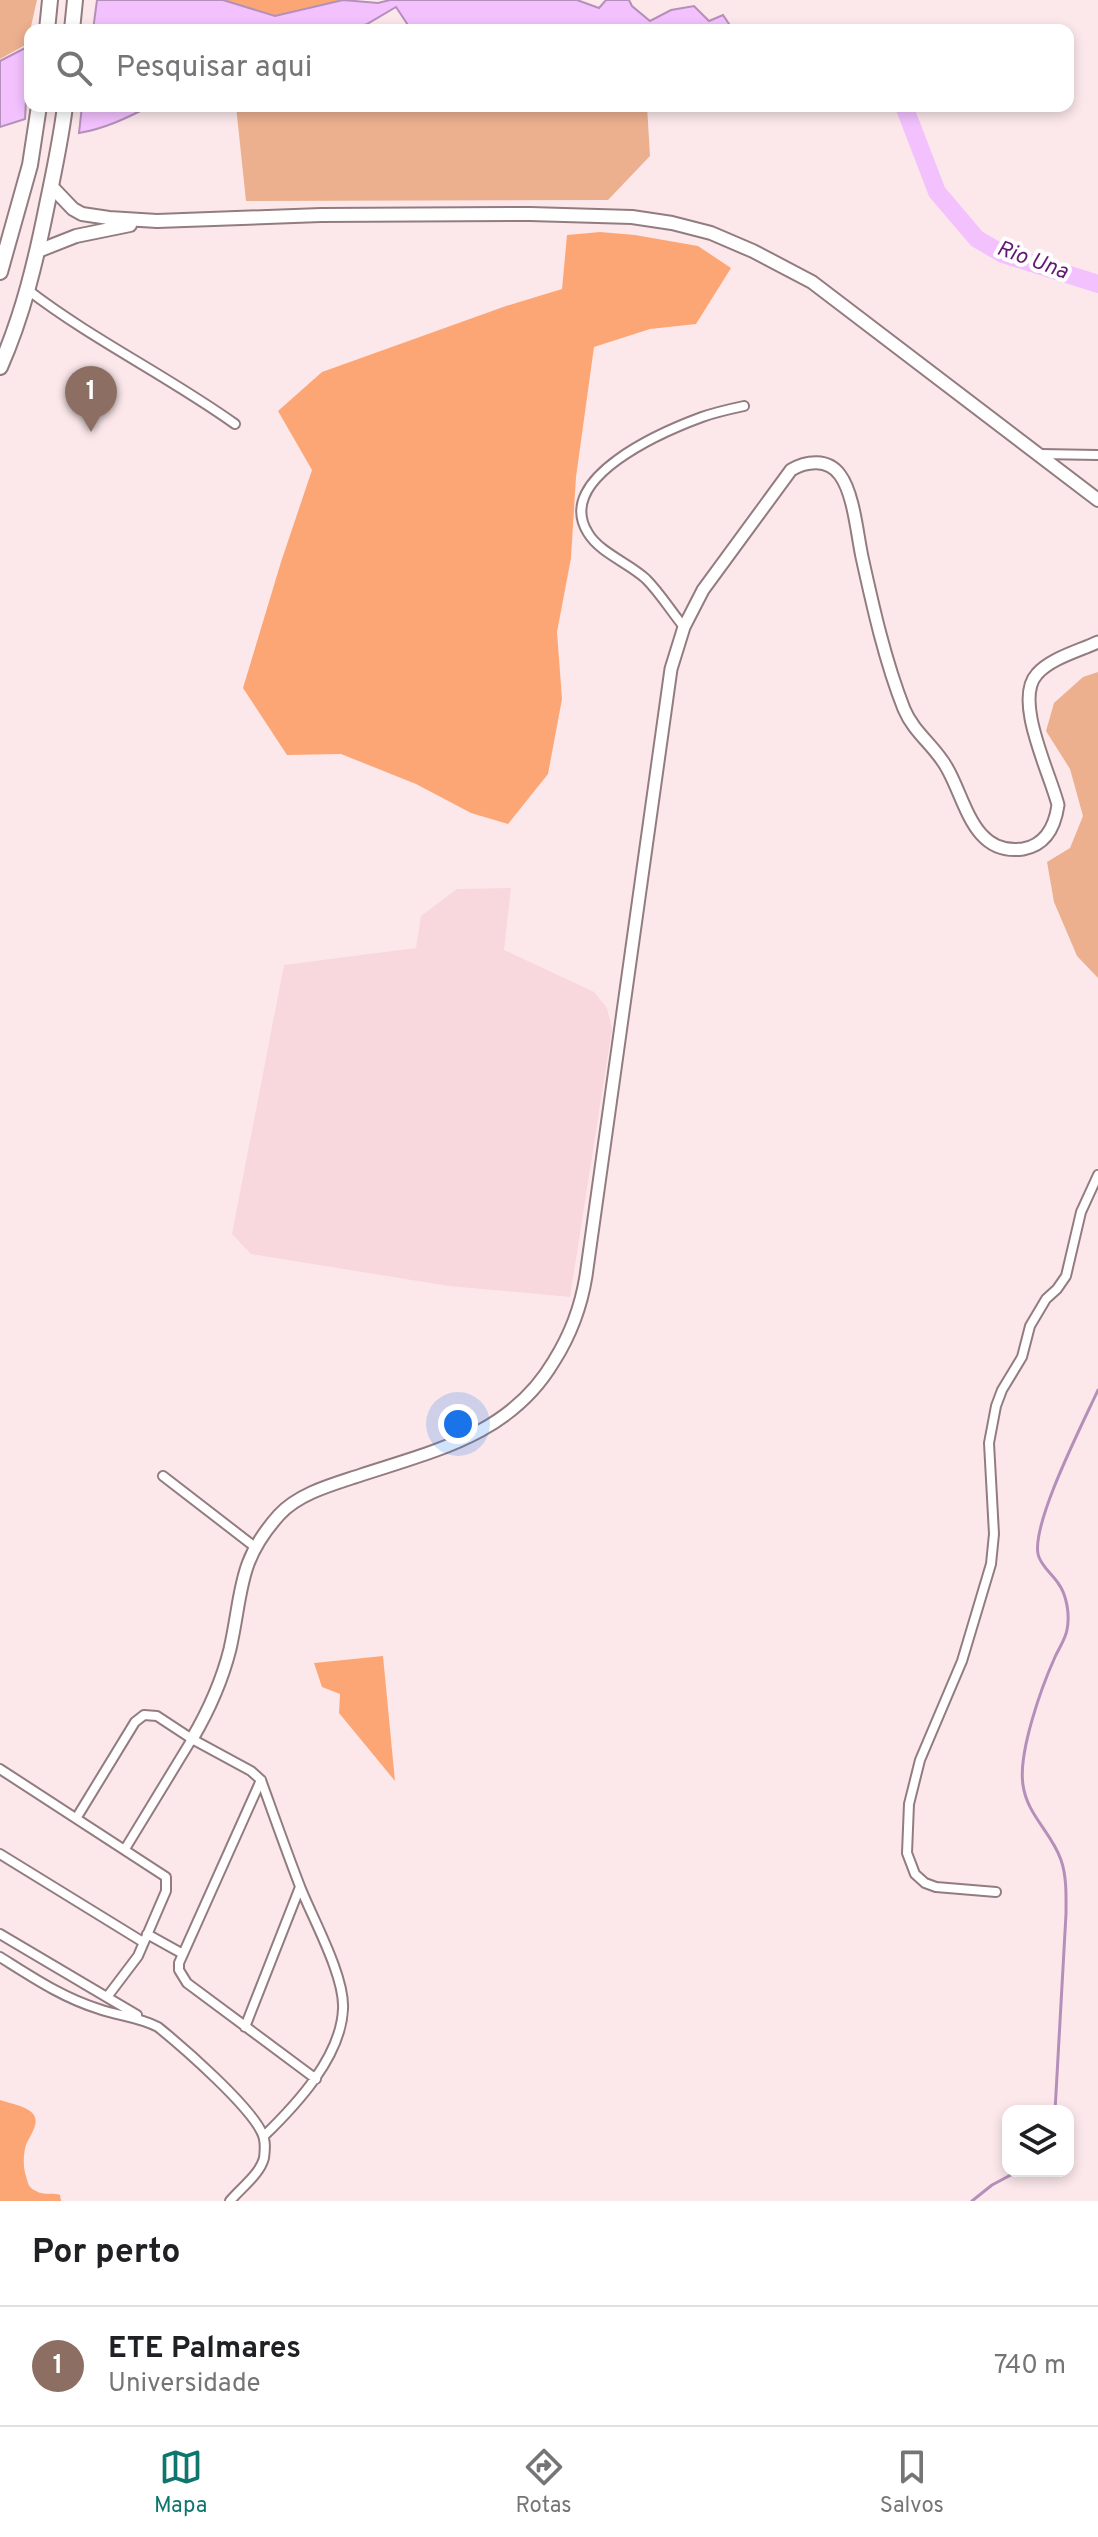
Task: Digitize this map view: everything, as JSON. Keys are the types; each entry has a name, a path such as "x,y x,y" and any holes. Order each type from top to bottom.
{"highway":[{"path":"48,24 50,0"},
{"path":"73,24 75,0"},
{"path":"0,272 21,203 38,112"},
{"path":"0,367 28,290 38,251 64,112"}],"main road":[{"path":"51,186 62,200 82,214 96,217 157,221 321,215 530,214 632,217 711,233 812,282 1098,500"},
{"path":"38,251 76,236 157,221"}],"street":[{"path":"28,290 69,320 189,391 235,424"},
{"path":"684,627 645,578 593,540 583,524 581,506 592,482 621,458 706,415 744,406"},
{"path":"1040,454 1098,455"},
{"path":"125,1849 192,1739 221,1681 235,1625 242,1578 255,1547 283,1511 330,1485 464,1439 488,1427 515,1410 541,1384 567,1341 582,1300 586,1276 671,669 684,627 711,577 791,470 801,464 815,462 840,474 881,636 904,708 911,724 947,768 975,828 995,846 1025,848 1038,844 1051,832 1058,805 1031,717 1029,688 1038,672 1098,642"},
{"path":"996,1892 936,1887 915,1874 907,1853 909,1804 920,1760 962,1661 991,1564 994,1534 989,1443 996,1406 1022,1357 1035,1318 1046,1299 1066,1276 1081,1212 1098,1175"},
{"path":"163,1476 255,1547"},
{"path":"77,1817 140,1717 151,1714 251,1771 261,1780 343,1995 341,2022 335,2042 316,2079 264,2136"},
{"path":"0,1769 163,1874 168,1881 133,1964 107,1997"},
{"path":"261,1780 183,1954 179,1970 181,1977 316,2079"},
{"path":"0,1854 145,1938 183,1954"},
{"path":"245,2027 300,1887"},
{"path":"0,1934 158,2027 177,2042 255,2121 264,2136 265,2149 260,2168 230,2201"},
{"path":"0,1957 66,1997 101,2010 145,2020"}],"shaded area":[{"path":"0,0 37,0 32,24 24,24 24,46 0,59"},
{"path":"97,0 223,0 275,16 343,0 378,3 390,0 577,0 599,8 606,0 629,0 650,21 671,10 694,6 709,21 723,15 729,24 407,24 396,7 367,24 94,24"},
{"path":"223,0 343,0 275,16"},
{"path":"24,49 25,119 0,127 0,61"},
{"path":"81,112 137,112 97,129 79,133"},
{"path":"237,112 647,112 650,156 608,200 246,201"},
{"path":"600,232 698,246 731,268 696,324 650,329 594,347 576,477 571,558 557,632 562,699 548,774 508,824 471,813 416,784 341,754 287,755 243,688 312,470 278,411 322,372 562,289 567,235"},
{"path":"1098,672 1098,978 1077,956 1054,902 1047,862 1070,848 1083,816 1070,769 1046,731 1054,703 1083,677"},
{"path":"511,888 504,950 594,992 607,1008 612,1029 570,1297 449,1286 251,1254 232,1234 284,965 416,948 421,916 457,889"},
{"path":"383,1656 395,1781 339,1713 340,1694 322,1687 314,1663"},
{"path":"0,2100 23,2107 34,2115 36,2123 24,2157 27,2181 32,2189 39,2192 60,2195 61,2201 0,2201"}],"waterway":[{"name":"Rio Una","path":"906,112 937,192 977,239 1003,254 1098,284"},
{"path":"1055,2105 1066,1914 1065,1880 1057,1850 1025,1796 1022,1772 1037,1703 1068,1624 1064,1593 1039,1558 1038,1539 1060,1472 1098,1390"},
{"path":"972,2201 1007,2177"}],"place":[{"name":"ETE Palmares","path":"91,432"}]}
